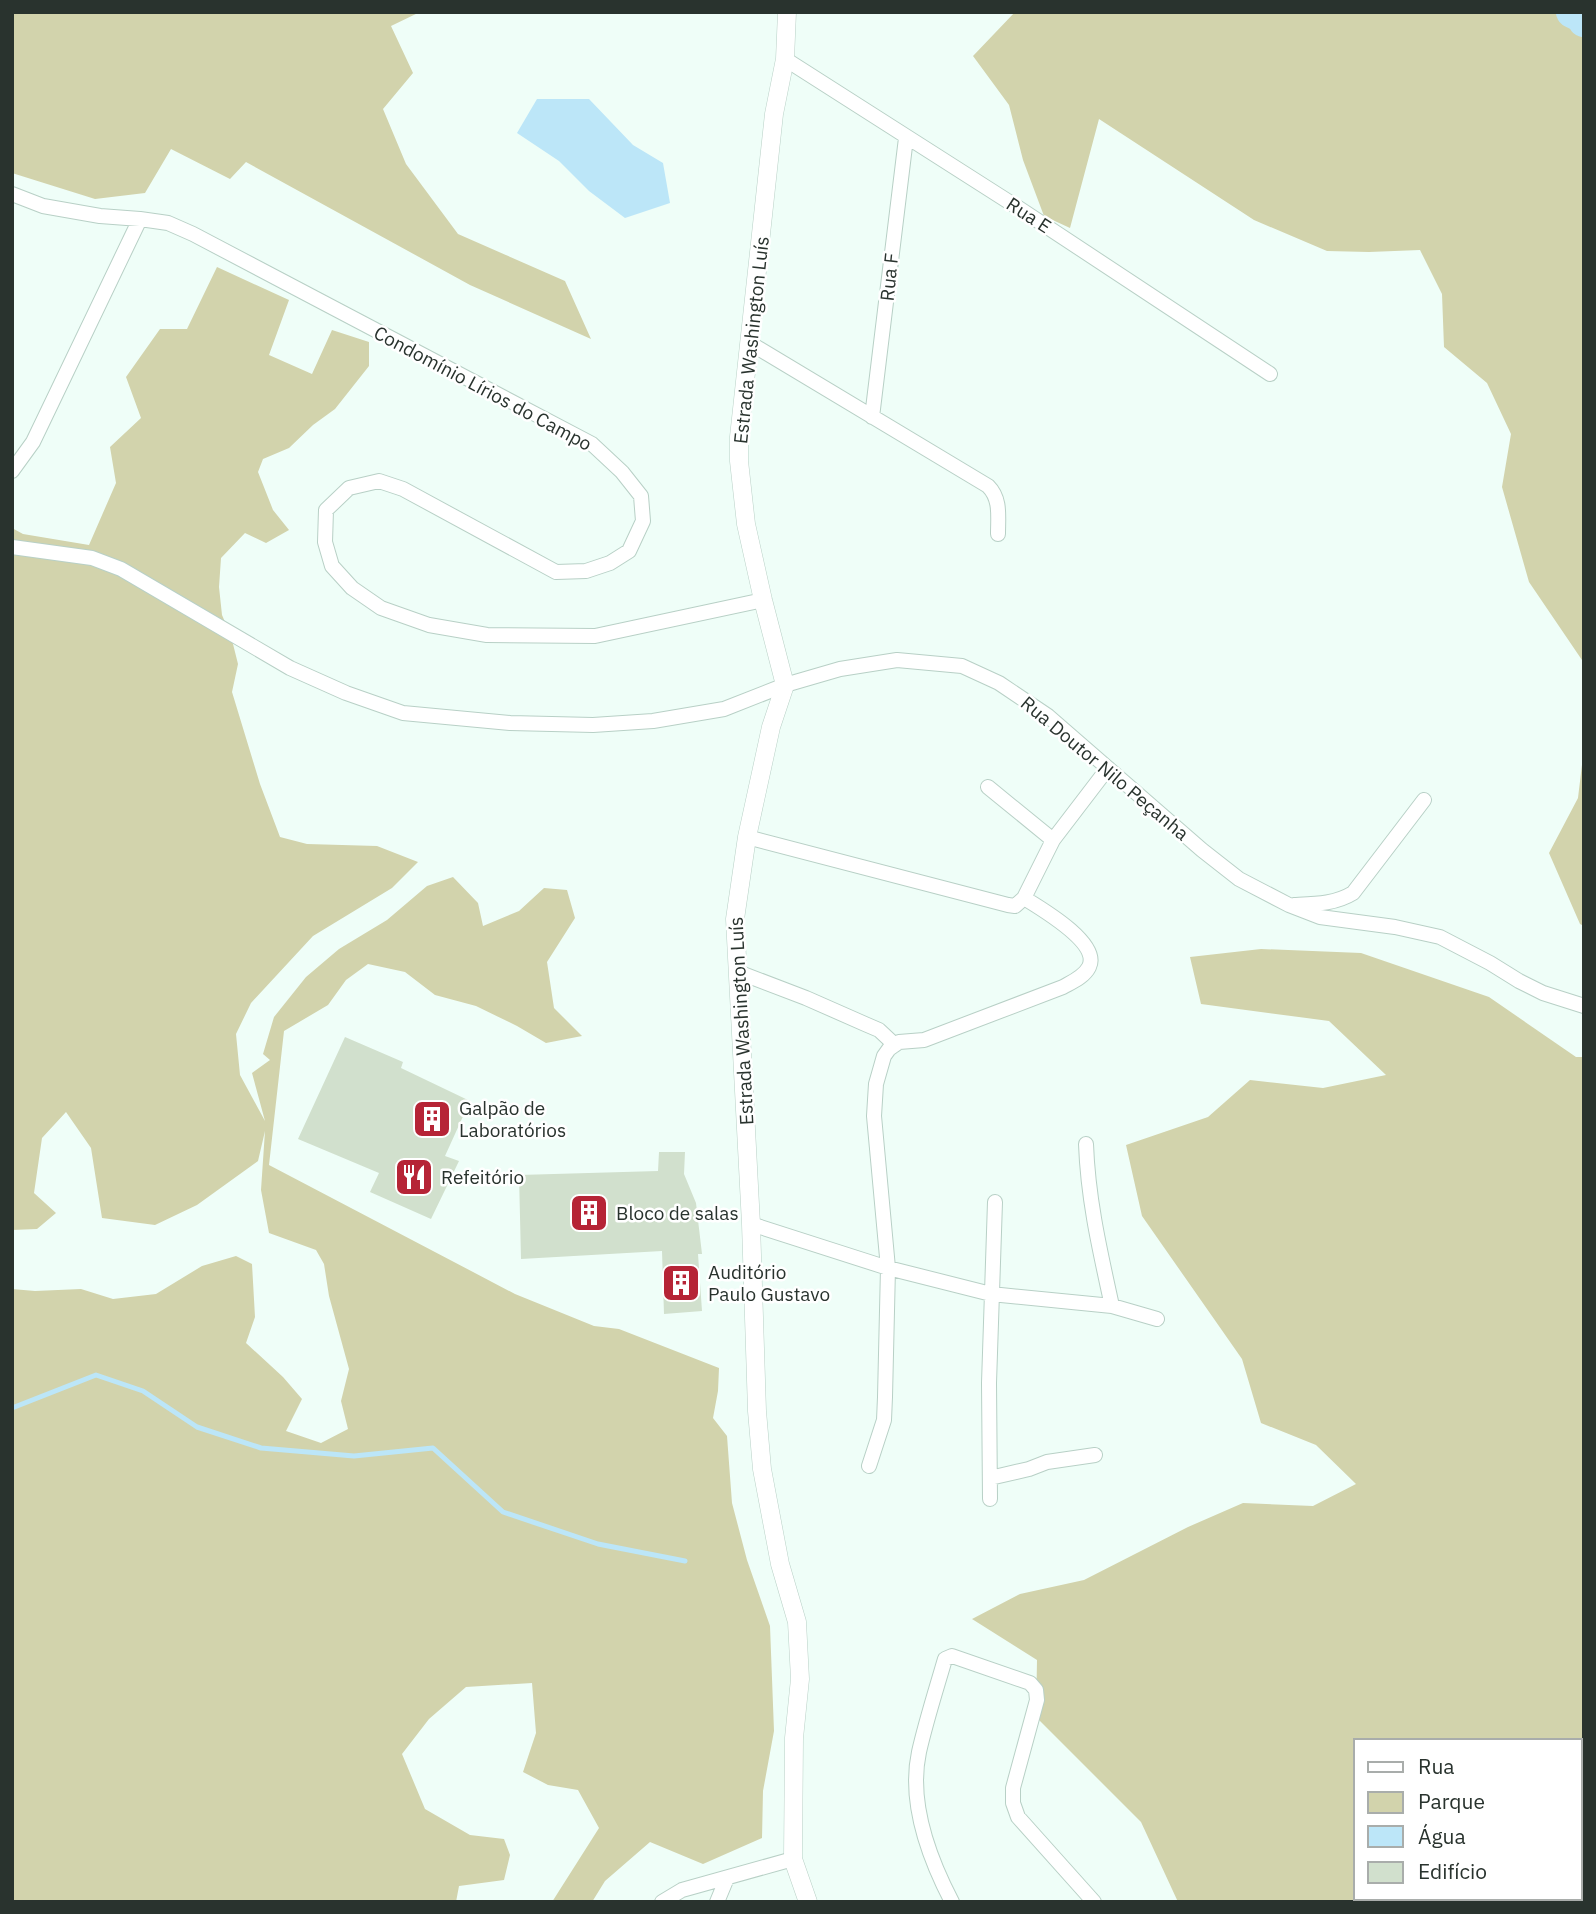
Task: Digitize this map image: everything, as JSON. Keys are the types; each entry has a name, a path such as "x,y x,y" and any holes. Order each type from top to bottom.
{"street":[{"name":"Estrada Washington Luís","path":"787,12 785,59 774,114 739,437 746,524 785,685 771,727 747,837 735,919 751,1224 757,1411 762,1469 780,1564 797,1622 800,1679 794,1738 793,1859 808,1902"},
{"name":"Rua E","path":"785,59 1017,207 1270,374"},
{"name":"Rua F","path":"872,416 906,138"},
{"name":"Condomínio Lírios do Campo","path":"12,194 43,206 100,216 169,223 194,234 592,444 622,472 641,496 643,522 629,551 610,563 586,571 556,572 403,489 379,481 349,488 326,510 325,542 332,566 352,588 381,608 429,625 487,635 595,636 763,600"},
{"path":"12,471 33,442 140,219"},
{"path":"748,342 988,486 998,500 998,534"},
{"name":"Rua Doutor Nilo Peçanha","path":"12,547 92,558 111,565 290,668 346,694 403,713 510,723 593,725 653,721 724,709 785,685 840,669 897,660 962,666 999,683 1048,716 1239,879 1289,905 1320,917 1395,926 1440,937 1543,993 1584,1006"},
{"path":"747,837 1015,905 1024,898 1053,840 1108,768"},
{"path":"988,787 1053,840"},
{"name":"Rua Doutor Nilo Peçanha","path":"1289,905 1324,904 1353,893 1424,800"},
{"path":"869,1466 884,1420 888,1268 874,1116 876,1084 884,1056 888,1049 898,1042 924,1040 1063,987 1079,978 1090,966 1091,957 1085,944 1057,919 1024,898"},
{"path":"738,972 879,1030 895,1045"},
{"path":"1086,1144 1091,1206 1112,1306"},
{"path":"990,1499 989,1383 995,1202"},
{"path":"751,1224 888,1268 991,1294 1112,1306 1157,1319"},
{"path":"990,1478 1047,1462 1094,1455"},
{"path":"952,1902 922,1829 916,1786 918,1754 945,1659 952,1656 1030,1683 1035,1690 1037,1700 1013,1788 1013,1803 1017,1817 1094,1902"},
{"path":"662,1902 682,1890 793,1859"},
{"path":"717,1902 727,1878"}],"green space":[{"path":"12,12 420,12 391,26 413,73 383,109 406,164 458,234 565,281 591,339 470,285 246,162 230,179 171,149 145,193 95,199 12,173"},
{"path":"1015,12 1584,12 1584,663 1529,582 1502,487 1511,434 1487,383 1444,347 1442,294 1420,250 1327,251 1254,220 1099,119 1070,228 1044,216 1023,160 1009,105 973,56"},
{"path":"217,267 289,300 269,355 312,374 332,330 369,342 369,366 335,409 289,448 263,459 258,472 273,510 289,530 266,543 245,533 221,558 219,587 222,615 238,664 232,692 260,784 280,837 307,844 377,846 418,862 392,888 313,936 251,1003 236,1034 240,1075 265,1121 252,1073 270,1060 263,1054 274,1017 306,977 339,949 387,920 427,886 453,877 478,903 483,926 519,911 544,888 567,890 575,918 547,962 554,1008 582,1036 546,1043 476,1006 435,995 405,972 368,964 346,980 328,1005 284,1031 269,1165 515,1294 594,1326 619,1329 719,1368 713,1418 727,1436 732,1503 747,1560 770,1626 774,1731 763,1791 762,1838 703,1864 650,1842 605,1881 592,1902 552,1902 599,1828 578,1790 548,1785 523,1772 536,1733 532,1683 466,1687 429,1719 402,1754 425,1809 470,1835 504,1839 510,1855 504,1880 459,1886 456,1902 12,1902 12,1289 81,1289 113,1299 156,1294 202,1266 236,1256 252,1264 255,1317 246,1343 283,1377 302,1399 286,1431 321,1443 348,1429 341,1401 349,1369 329,1296 324,1264 316,1250 269,1233 261,1190 265,1131 258,1161 197,1205 155,1225 102,1218 91,1148 66,1112 42,1138 34,1193 56,1213 37,1229 12,1230 12,528 23,534 89,545 116,483 110,447 141,418 126,377 160,329 187,329"},
{"path":"1584,748 1584,926 1580,924 1549,853 1578,798"},
{"path":"1261,949 1361,953 1489,997 1576,1057 1584,1057 1584,1902 1446,1900 1582,1900 1582,1739 1354,1739 1354,1900 1394,1900 1392,1902 1178,1902 1141,1822 1036,1717 1037,1660 972,1619 1020,1594 1084,1580 1188,1527 1243,1503 1313,1506 1356,1484 1316,1445 1261,1423 1242,1359 1142,1216 1126,1145 1208,1117 1250,1080 1323,1088 1386,1075 1329,1021 1201,1004 1190,957"}],"water":[{"path":"537,99 589,99 633,145 663,163 670,203 625,218 589,191 559,161 517,133"}],"building":[{"path":"345,1037 403,1062 401,1068 470,1101 445,1156 459,1161 431,1219 370,1192 379,1173 298,1139"},
{"name":"Bloco de salas","path":"659,1152 685,1152 684,1174 696,1203 702,1254 698,1254 702,1311 664,1314 662,1251 521,1259 519,1175 658,1171"}],"waterway":[{"path":"1572,12 1584,21"},
{"path":"12,1408 96,1375 143,1391 197,1427 261,1448 354,1456 433,1448 503,1512 598,1544 685,1561"}],"place":[{"name":"Galpão de Laboratórios","path":"432,1119"},
{"name":"Refeitório","path":"414,1177"},
{"name":"Bloco de salas","path":"589,1213"},
{"name":"Auditório Paulo Gustavo","path":"681,1283"}]}
